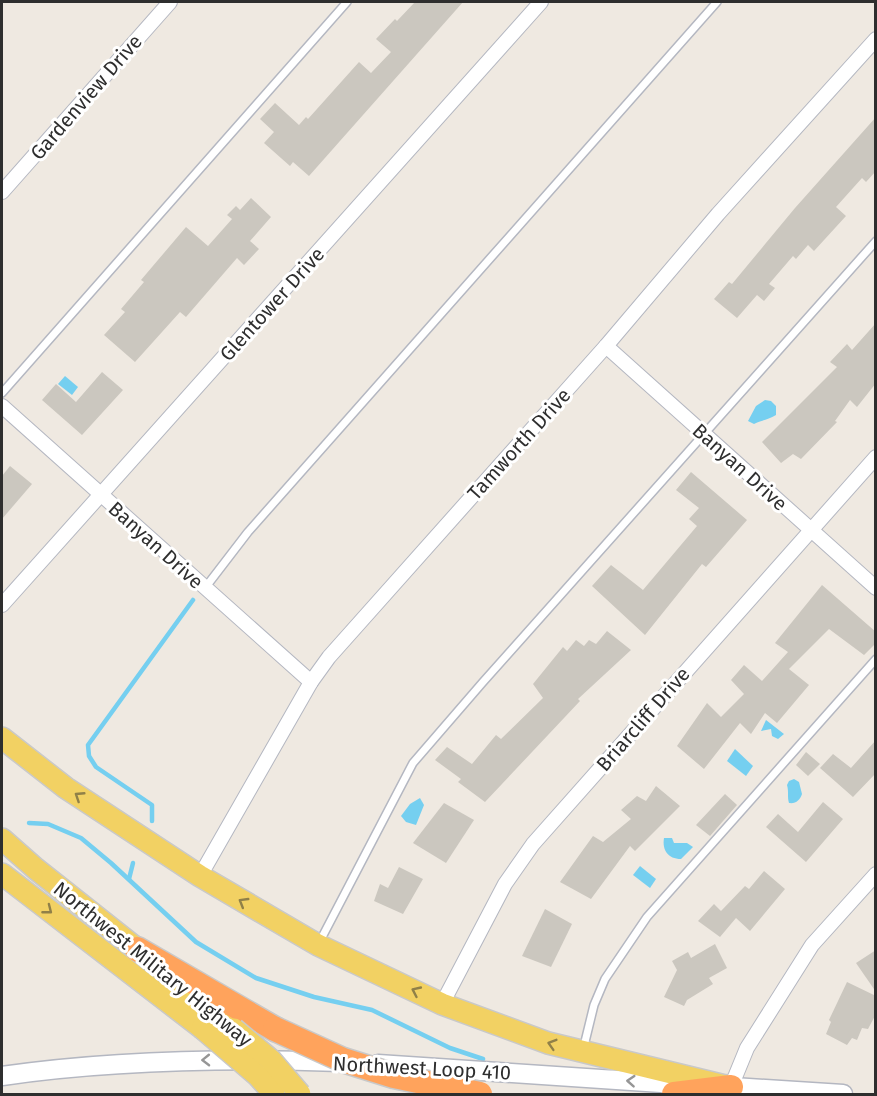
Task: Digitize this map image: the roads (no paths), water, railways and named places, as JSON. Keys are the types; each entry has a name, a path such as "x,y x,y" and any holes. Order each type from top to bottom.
{"highway":[{"path":"137,949 274,1029 343,1060 394,1077 480,1095"},
{"path":"674,1095 731,1087"}],"main road":[{"path":"2,738 66,788 200,876 318,945 442,1004 548,1043 731,1087"},
{"name":"Northwest Military Highway","path":"2,839 271,1060 300,1095"},
{"name":"Northwest Military Highway","path":"2,874 201,1028 249,1068 274,1095"},
{"name":"Northwest Loop 410","path":"2,1074 204,1060 299,1061 369,1063 843,1095"}],"street":[{"name":"Gardenview Drive","path":"2,192 170,2"},
{"name":"Glentower Drive","path":"2,605 541,2"},
{"name":"Tamworth Drive","path":"200,876 310,682 346,637 606,346 718,214 876,39"},
{"name":"Banyan Drive","path":"606,346 876,588"},
{"name":"Banyan Drive","path":"2,406 310,682"},
{"name":"Briarcliff Drive","path":"442,1004 505,884 533,844 876,457"},
{"path":"731,1087 747,1048 812,945 876,874"}],"lane":[{"path":"2,393 347,2"},
{"path":"205,588 248,532 717,2"},
{"path":"318,945 413,763 876,241"},
{"path":"582,1052 594,1005 605,979 647,917 876,659"}],"water":[{"path":"65,376 78,387 72,395 58,384"},
{"path":"765,400 771,401 776,406 776,415 754,424 748,421 756,406"},
{"path":"766,720 784,734 778,739 772,736 771,729 761,731"},
{"path":"735,749 753,766 746,776 727,761"},
{"path":"794,779 799,782 802,794 797,801 789,803 787,785"},
{"path":"420,798 424,805 416,825 406,822 401,816 410,804"},
{"path":"664,838 672,838 674,843 687,843 693,847 681,859 669,856 665,850"},
{"path":"640,866 656,879 650,888 633,875"}],"waterway":[{"path":"152,821 152,805 96,767 89,756 88,745 193,600"},
{"path":"29,823 48,824 81,838 196,942 256,978 314,997 372,1010 450,1048 483,1059"},
{"path":"129,879 133,863"}]}
